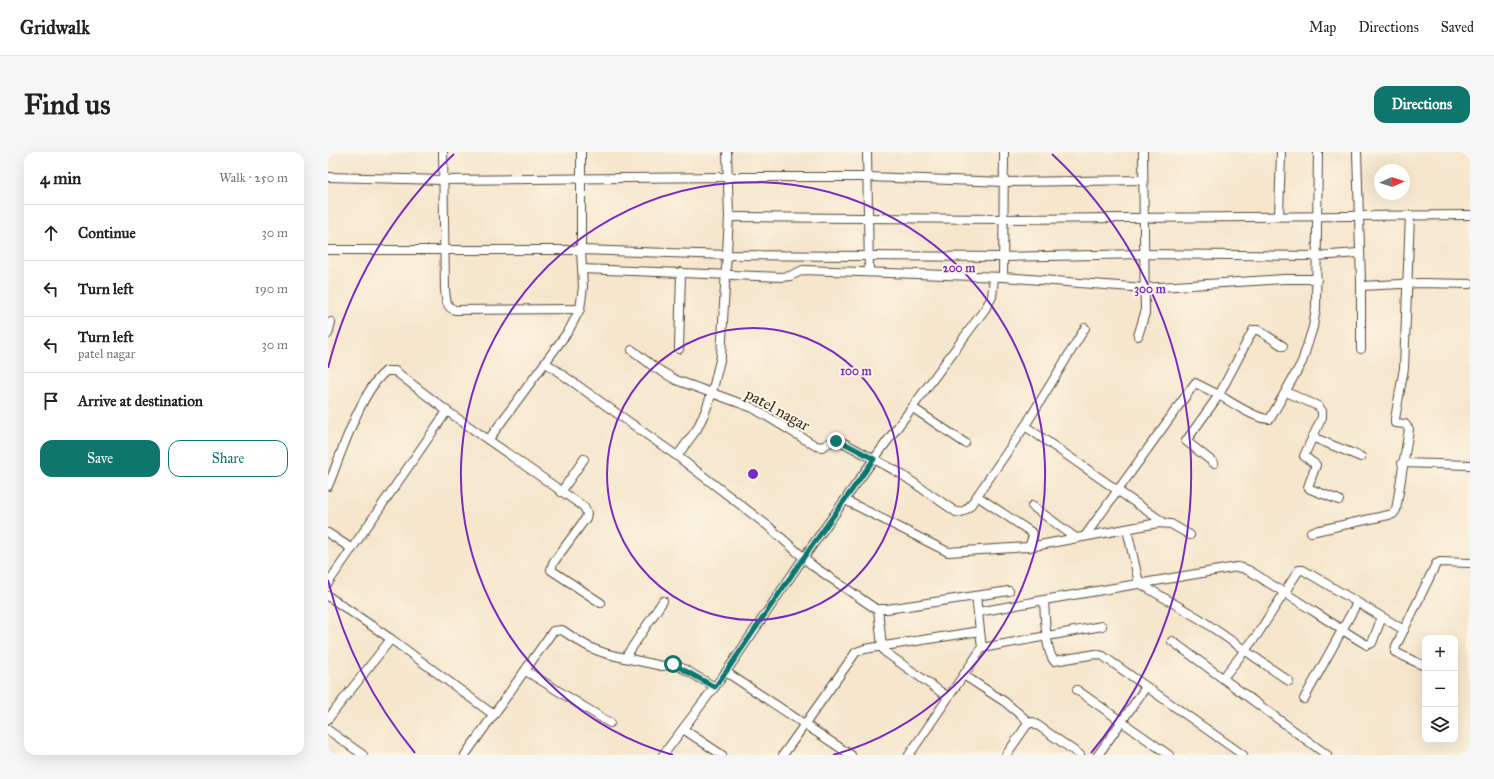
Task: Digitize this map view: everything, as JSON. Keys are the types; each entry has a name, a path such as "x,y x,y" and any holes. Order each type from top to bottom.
{"street":[{"path":"443,152 447,304 451,309 580,309"},
{"path":"489,439 546,363 569,330 580,309 583,286 581,250 581,152"},
{"path":"677,456 697,429 712,393 721,356 729,217 727,152"},
{"path":"867,152 869,272"},
{"path":"1003,277 1004,152"},
{"path":"1138,336 1144,318 1143,152"},
{"path":"1280,216 1281,152"},
{"path":"1085,536 1193,384 1200,384 1248,411 1268,420 1271,419 1286,392 1308,344 1316,308 1318,152"},
{"path":"1357,152 1359,253 1362,286 1361,349"},
{"path":"328,177 443,180 727,177 868,177 1004,182 1143,180"},
{"path":"1311,532 1395,512 1408,427 1405,424 1395,423 1395,419 1404,368 1410,215"},
{"path":"729,217 1004,219 1470,215"},
{"path":"328,250 445,252 581,250 727,255 1003,257 1144,254 1316,256 1359,253"},
{"path":"582,269 782,277 790,276 803,270 869,272 1003,277 1144,288 1284,279 1317,279"},
{"path":"679,349 681,272"},
{"path":"664,755 726,672 804,557 874,459 985,309 992,297 994,277"},
{"path":"1362,286 1470,284"},
{"path":"328,334 331,322"},
{"name":"patel nagar","path":"632,350 654,367 676,380 753,408 816,446 822,447 831,442 838,441 898,472 956,512 966,510 977,496 1025,426 1085,328"},
{"path":"1214,463 1186,441 1199,420 1219,395 1253,330 1258,330 1284,346"},
{"path":"546,363 677,456 768,526 813,566 871,606 878,609 1009,591"},
{"path":"328,486 362,404 370,390 386,371 395,371 447,411 489,439 584,508 587,516 553,563 551,571 601,603"},
{"path":"1286,392 1318,406 1322,411 1322,417 1304,456 1315,463 1316,469 1308,486 1310,489 1339,500"},
{"path":"913,408 965,443"},
{"path":"328,583 447,411"},
{"path":"1025,426 1163,522 1171,524 1190,535"},
{"path":"1312,437 1361,457"},
{"path":"561,492 584,459"},
{"path":"1402,463 1470,465"},
{"path":"977,496 1031,532 1033,536 1029,547"},
{"path":"846,500 948,552 1029,547 1163,522"},
{"path":"1032,506 1076,538"},
{"path":"1127,529 1139,583 1200,619 1289,682"},
{"path":"328,533 352,549"},
{"path":"1422,665 1395,652 1396,646 1436,564 1440,562 1470,563"},
{"path":"978,612 1237,567 1247,570 1285,592 1342,631 1367,645 1370,644 1382,617"},
{"path":"1223,678 1245,651 1297,572 1303,570 1404,630"},
{"path":"328,596 391,639 494,715"},
{"path":"909,755 948,697 965,676 982,648 976,596"},
{"path":"1044,600 1047,636 1051,657 1054,661 1100,655 1107,658 1243,755"},
{"path":"625,658 663,601"},
{"path":"1304,699 1358,603"},
{"path":"878,609 882,647 891,658 948,697"},
{"path":"982,648 1102,626"},
{"path":"465,755 526,671 548,637 556,630 562,630 596,651 662,666 675,664 715,687"},
{"path":"784,755 856,652 865,649 980,631"},
{"path":"328,719 391,639"},
{"path":"1172,641 1328,755"},
{"path":"526,671 610,723"},
{"path":"726,672 851,755"},
{"path":"965,676 1005,702 1030,723 1036,723 1080,755"},
{"path":"1098,755 1146,687"},
{"path":"1076,690 1169,755"},
{"path":"1006,755 1030,723"},
{"path":"682,729 722,755"},
{"path":"328,730 363,755"}],"route":[{"path":"673,664 715,687 726,672 804,557 874,459 842,442 836,441"}]}
